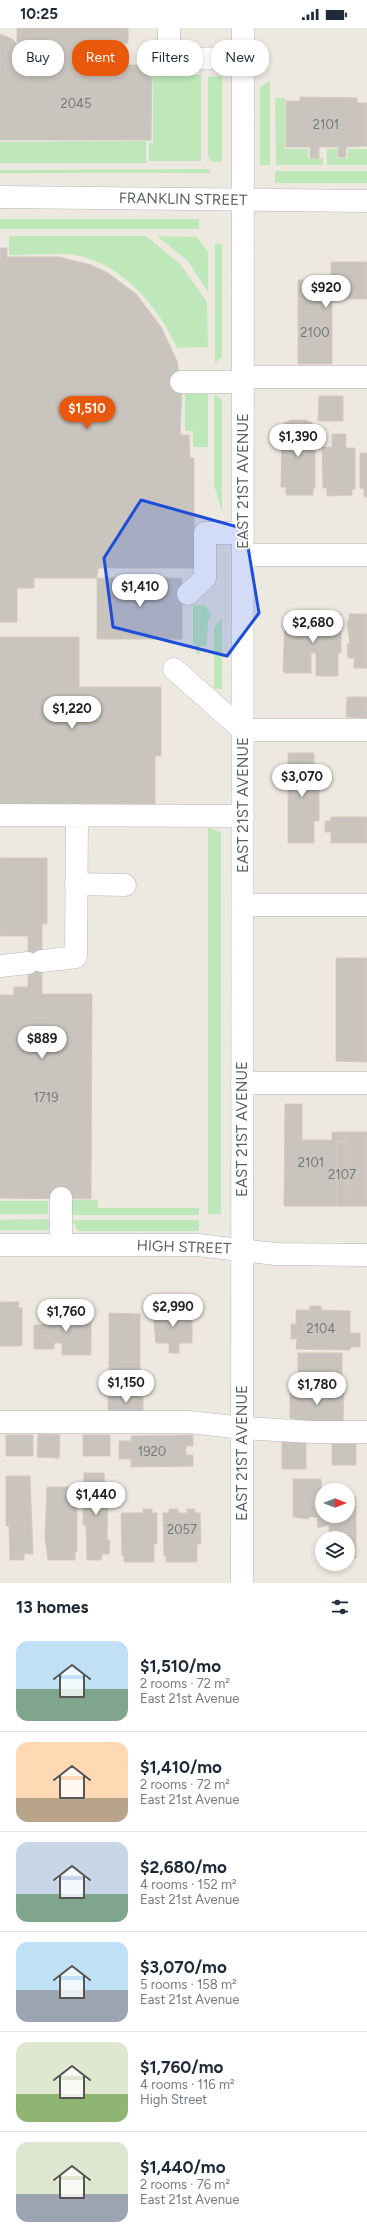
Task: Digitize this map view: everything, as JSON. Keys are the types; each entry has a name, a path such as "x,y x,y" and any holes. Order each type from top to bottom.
{"street":[{"path":"169,28 168,59 211,58"},
{"name":"EAST 21ST AVENUE","path":"243,28 243,40"},
{"name":"EAST 21ST AVENUE","path":"242,1583 243,76"},
{"name":"FRANKLIN STREET","path":"0,197 208,198 243,200 367,201"},
{"path":"181,382 367,377"},
{"path":"188,594 205,578 205,533 243,533"},
{"path":"243,555 367,555"},
{"path":"174,669 243,730 367,730"},
{"path":"0,815 243,816"},
{"path":"0,966 76,957 77,815"},
{"path":"76,884 125,885"},
{"path":"243,905 367,905"},
{"path":"242,1083 367,1083"},
{"path":"61,1198 61,1245"},
{"name":"HIGH STREET","path":"0,1246 196,1245 276,1254 367,1255"},
{"path":"0,1422 189,1422 243,1428 312,1432 367,1432"}],"highlighted area":[{"path":"141,500 245,529 259,613 227,656 113,627 104,558"}],"green space":[{"path":"153,76 201,76 201,161 149,161 149,143 153,143"},
{"path":"222,76 222,162 212,162 208,156 208,77"},
{"path":"270,81 270,165 260,165 260,87"},
{"path":"275,98 285,98 285,149 308,149 308,158 323,158 323,165 276,165"},
{"path":"146,141 146,163 0,163 0,142"},
{"path":"327,149 337,149 337,158 348,158 348,149 367,149 367,165 327,165"},
{"path":"209,169 210,173 0,173 0,170"},
{"path":"275,171 367,171 367,183 275,183"},
{"path":"0,219 199,219 199,229 0,229"},
{"path":"9,236 146,236 181,265 207,302 208,347 177,348 160,317 149,302 122,277 107,267 91,259 66,254 9,255"},
{"path":"157,236 197,237 208,252 208,292 187,260"},
{"path":"215,244 222,244 222,357 215,363"},
{"path":"185,394 208,394 208,447 193,447 193,431 185,431"},
{"path":"214,394 222,400 222,512 214,485"},
{"path":"193,605 204,605 212,614 208,622 207,646 200,646 200,654 196,654 196,645 193,645"},
{"path":"222,617 222,689 214,689 214,628"},
{"path":"208,828 221,832 221,1214 208,1214"},
{"path":"72,1200 98,1200 98,1208 199,1208 199,1215 72,1215"},
{"path":"0,1201 48,1201 48,1214 0,1214"},
{"path":"49,1219 49,1230 0,1230 0,1220"},
{"path":"72,1220 199,1220 199,1231 78,1231"}],"building":[{"path":"17,28 128,28 128,40 72,40 72,76 129,76 129,65 137,65 137,76 152,76 151,140 0,140 0,34 13,40 12,76 64,76 64,40 17,40"},
{"path":"300,97 357,98 357,103 367,103 367,146 346,147 346,157 338,157 338,147 319,147 319,158 310,158 310,147 286,147 286,101 300,101"},
{"path":"0,248 7,248 7,257 59,257 91,265 108,273 136,294 161,327 177,361 182,390 180,435 189,435 190,458 194,458 194,568 98,568 97,578 34,578 34,588 17,588 17,622 0,622"},
{"path":"331,262 367,262 367,299 332,299 332,364 298,364 298,280 331,280"},
{"path":"319,396 343,396 343,421 318,421"},
{"path":"291,420 306,420 312,423 312,432 315,432 315,488 313,488 313,495 286,495 286,487 281,487 282,432 284,423"},
{"path":"332,434 346,434 346,448 355,448 355,489 352,489 352,495 327,496 327,488 323,488 322,447 332,447"},
{"path":"360,453 367,453 367,497 364,497 364,489 360,488"},
{"path":"97,578 182,578 182,639 97,639"},
{"path":"341,614 341,653 338,653 338,676 316,676 316,653 311,653 311,673 285,673 283,671 285,621 299,621 299,615"},
{"path":"349,614 367,614 367,668 354,668 354,656 353,658 348,658 347,644 350,644 347,621 349,621"},
{"path":"0,637 79,637 79,687 161,687 161,756 155,756 155,804 0,804"},
{"path":"347,697 367,697 367,718 346,717"},
{"path":"288,753 314,753 314,775 319,775 319,821 314,821 314,843 288,843"},
{"path":"331,817 367,817 367,843 331,843 331,832 325,832 325,821 331,821"},
{"path":"0,858 47,858 47,924 42,924 42,994 92,994 91,1199 0,1198 0,995 14,995 14,987 28,987 28,936 0,936"},
{"path":"336,958 367,958 367,1062 336,1061"},
{"path":"285,1104 302,1104 302,1140 332,1140 332,1132 367,1132 367,1206 347,1206 347,1141 337,1141 337,1206 284,1206"},
{"path":"337,1141 347,1141 347,1206 337,1206"},
{"path":"0,1302 19,1302 18,1308 22,1308 22,1346 0,1346"},
{"path":"310,1306 321,1306 321,1310 350,1311 350,1333 360,1333 360,1347 350,1347 350,1350 296,1349 297,1339 291,1339 291,1324 296,1324 296,1310 310,1310"},
{"path":"61,1308 66,1308 66,1310 70,1311 80,1311 80,1314 91,1314 91,1355 62,1355 62,1343 54,1343 54,1349 34,1349 34,1325 49,1325 49,1310 61,1310"},
{"path":"159,1308 169,1310 169,1308 181,1308 181,1314 187,1313 187,1315 192,1315 192,1343 179,1343 179,1353 169,1353 169,1343 156,1343 153,1313 159,1310"},
{"path":"109,1313 140,1314 140,1376 145,1376 144,1390 131,1390 131,1386 109,1386"},
{"path":"298,1353 342,1353 342,1388 298,1388"},
{"path":"297,1391 344,1391 343,1421 296,1421 296,1419 290,1418 290,1394 297,1394"},
{"path":"108,1392 143,1392 143,1416 108,1416"},
{"path":"38,1434 60,1435 59,1458 37,1457"},
{"path":"6,1435 33,1435 33,1456 6,1456"},
{"path":"83,1435 110,1435 110,1456 83,1456"},
{"path":"193,1435 193,1446 186,1446 186,1455 193,1455 193,1466 131,1467 131,1459 119,1459 119,1441 131,1441 131,1436"},
{"path":"282,1440 306,1440 306,1469 282,1469"},
{"path":"332,1444 356,1444 356,1465 332,1465"},
{"path":"84,1473 104,1473 105,1494 108,1494 107,1540 110,1540 109,1554 102,1554 101,1560 87,1560 86,1525 83,1525"},
{"path":"6,1476 30,1476 33,1554 24,1554 24,1560 10,1560 9,1526 6,1526"},
{"path":"293,1479 321,1479 321,1483 315,1483 315,1517 309,1517 309,1519 293,1517"},
{"path":"47,1487 74,1487 74,1491 70,1491 70,1502 77,1502 77,1552 75,1552 75,1560 48,1560 45,1538"},
{"path":"356,1497 356,1558 355,1531 329,1531 329,1525 318,1528 318,1523 355,1523"},
{"path":"143,1509 152,1509 152,1513 157,1513 157,1544 154,1544 154,1562 124,1562 124,1555 122,1556 121,1513 143,1513"},
{"path":"169,1509 178,1509 178,1513 187,1513 187,1509 195,1509 195,1513 200,1513 201,1544 197,1544 197,1562 166,1562 166,1556 164,1556 163,1513 169,1513"}]}
